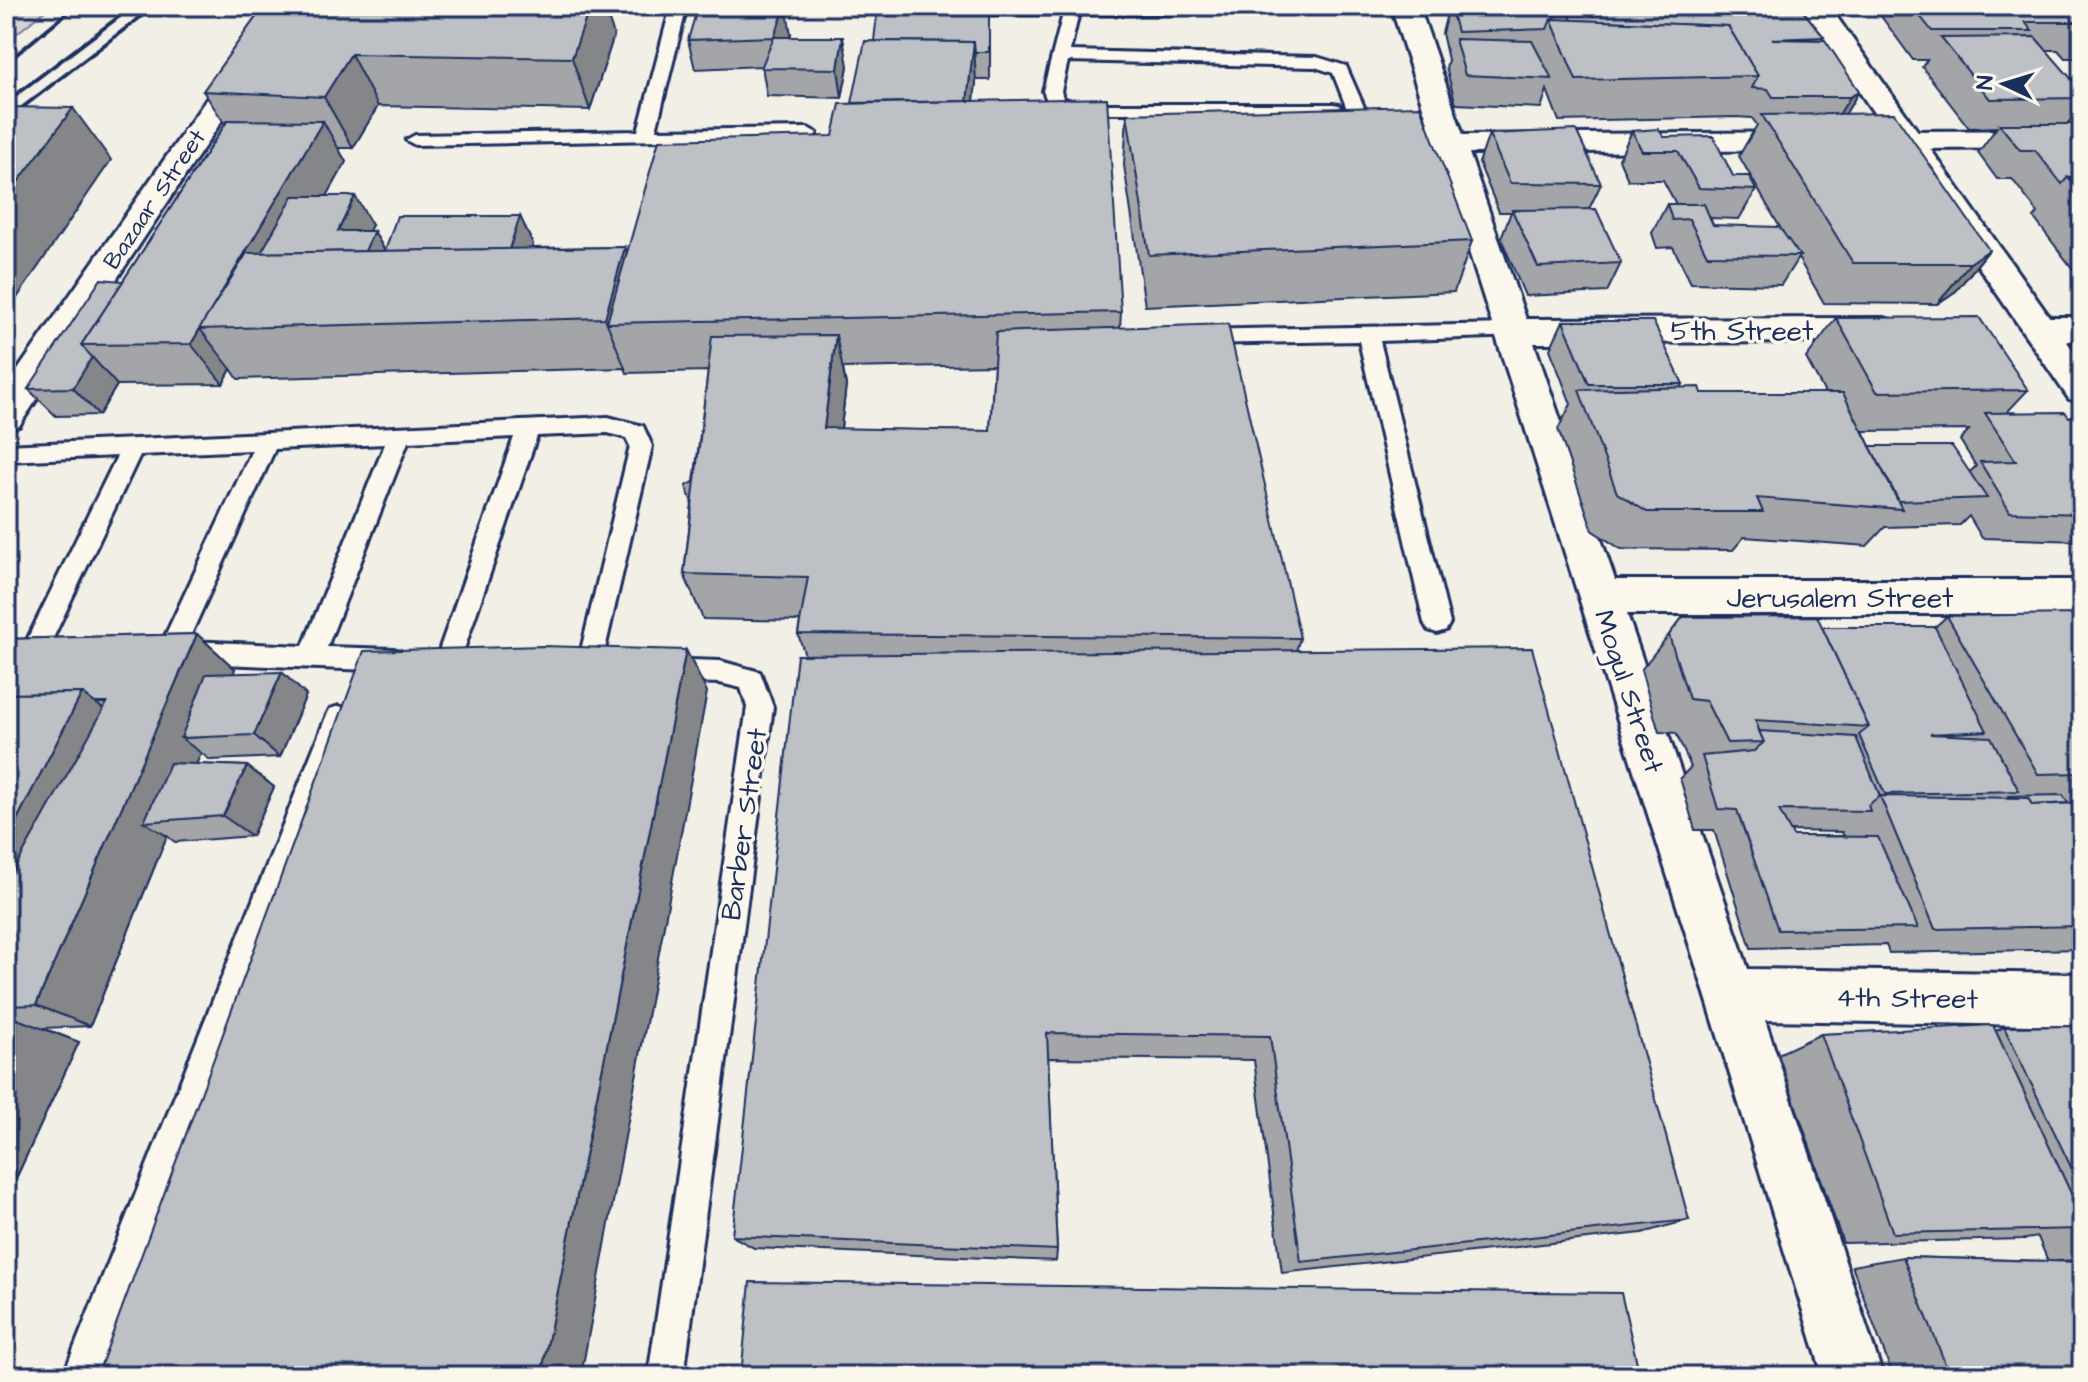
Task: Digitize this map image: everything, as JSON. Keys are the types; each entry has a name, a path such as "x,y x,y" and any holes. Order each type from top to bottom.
{"street":[{"path":"978,6 1167,6"},
{"name":"Mogul Street","path":"1405,6 1731,994 1853,1376"},
{"path":"1815,6 2082,390"},
{"name":"Bazaar Street","path":"6,416 238,74 256,49 270,37"},
{"path":"1448,138 1832,141"},
{"path":"1908,140 2082,139"},
{"path":"2039,329 2082,329"},
{"name":"5th Street","path":"1512,331 1925,330"},
{"name":"Jerusalem Street","path":"1599,597 2082,597"},
{"name":"4th Street","path":"1731,994 2082,1000"}],"lane":[{"path":"646,134 679,6"},
{"path":"1072,8 1052,91 1055,101 1078,109 1356,109"},
{"path":"1060,56 1317,62 1340,70 1356,109 1370,123 1448,138"},
{"path":"415,140 808,133"},
{"path":"1170,338 1512,331"},
{"path":"1368,334 1437,623"},
{"path":"6,453 608,425 635,432 641,446 590,667"},
{"path":"448,662 528,429"},
{"path":"311,656 400,435"},
{"path":"171,651 267,441"},
{"path":"37,646 133,447"},
{"path":"6,644 66,647"},
{"path":"141,650 480,663"},
{"name":"Barber Street","path":"558,666 720,672 751,680 760,707 666,1376"},
{"path":"81,1376 339,717"}],"shaded area":[{"path":"6,6 51,6 6,42"}],"building":[{"path":"264,6 590,6 572,58 351,54 324,97 203,91"},
{"path":"698,6 786,6 774,37 688,40"},
{"path":"1450,6 1549,6 1555,19 1551,19 1547,29 1457,32"},
{"path":"1565,6 1799,6 1824,37 1772,39 1825,40 1859,91 1850,97 1773,97 1768,89 1752,88 1758,76 1728,26 1572,20"},
{"path":"1912,6 2082,6 2082,25 2079,22 2025,22 2032,31 1932,31"},
{"path":"877,14 989,15 989,52 975,52 974,42 874,41"},
{"path":"1551,19 1728,26 1758,76 1576,80"},
{"path":"774,37 843,37 838,69 761,68"},
{"path":"2035,37 2082,91 2082,98 1990,99 1941,38"},
{"path":"1455,39 1532,41 1552,79 1465,75"},
{"path":"865,41 974,42 967,101 852,103"},
{"path":"1107,98 1121,312 607,323 659,140 833,136 840,104"},
{"path":"1420,106 1472,241 1149,255 1127,114"},
{"path":"6,107 73,108 6,198"},
{"path":"1894,113 1989,250 1970,263 1853,263 1762,115"},
{"path":"228,120 323,121 191,344 81,345"},
{"path":"1999,124 2082,124 2082,177 2068,177 2062,184 2035,150 2020,150"},
{"path":"1658,129 1664,137 1713,136 1733,176 1749,176 1756,190 1699,188 1678,151 1642,151 1632,131"},
{"path":"1576,130 1601,184 1510,183 1489,134"},
{"path":"2068,177 2082,177 2082,194"},
{"path":"293,196 355,196 338,231 374,231 365,251 261,253"},
{"path":"1667,204 1704,204 1713,225 1779,227 1800,256 1707,255 1689,219 1672,220"},
{"path":"1596,209 1621,263 1538,267 1512,210"},
{"path":"397,216 520,216 509,249 385,251"},
{"path":"625,247 605,318 199,329 247,253"},
{"path":"101,279 123,281 81,345 92,357 73,388 28,389"},
{"path":"1979,317 2028,390 1877,392 1836,318"},
{"path":"1563,321 1653,321 1683,384 1589,384"},
{"path":"1228,324 1300,638 798,634 808,577 684,574 712,336 836,335 824,428 990,431 996,332"},
{"path":"1700,387 1702,393 1843,393 1902,509 1757,498 1763,512 1647,512 1617,493 1579,390"},
{"path":"2065,412 2069,417 2076,416 2082,424 2082,514 2010,512 1980,462 2016,461 1985,413"},
{"path":"1870,446 1952,446 1987,498 1899,501"},
{"path":"2078,614 2082,620 2082,773 2038,774 1947,616"},
{"path":"1817,616 1869,727 1755,720 1764,742 1727,743 1706,701 1689,699 1669,635 1683,617"},
{"path":"1822,627 1935,627 1987,731 1930,734 1991,737 2019,791 1885,794 1859,735 1869,727"},
{"path":"197,634 36,1005 6,1006 6,884 107,703 95,703 82,693 6,694 6,639"},
{"path":"542,646 686,650 541,1376 97,1376 364,651"},
{"path":"1532,648 1689,1220 1301,1262 1270,1036 1047,1033 1057,1250 732,1236 797,655"},
{"path":"282,672 254,735 181,738 206,674"},
{"path":"82,693 6,841 6,694"},
{"path":"1759,731 1856,737 1880,796 1868,805 1870,811 1779,810 1793,836 1878,837 1918,928 1778,930 1737,810 1718,809 1702,756 1754,751 1764,742"},
{"path":"170,763 247,766 223,816 144,822"},
{"path":"2063,795 2068,803 2032,805 2028,798 2009,798 2009,796"},
{"path":"1880,796 2028,798 2032,805 2082,803 2082,926 1935,929"},
{"path":"1993,1025 2082,1217 2082,1229 1893,1233 1821,1034"},
{"path":"2082,1026 2082,1190 2004,1027"},
{"path":"1903,1257 2082,1262 2082,1376 1950,1376"},
{"path":"750,1282 1621,1293 1640,1376 741,1376"}],"railway":[{"path":"6,63 75,6"},
{"path":"6,102 133,6"},
{"path":"6,120 155,6"}]}
